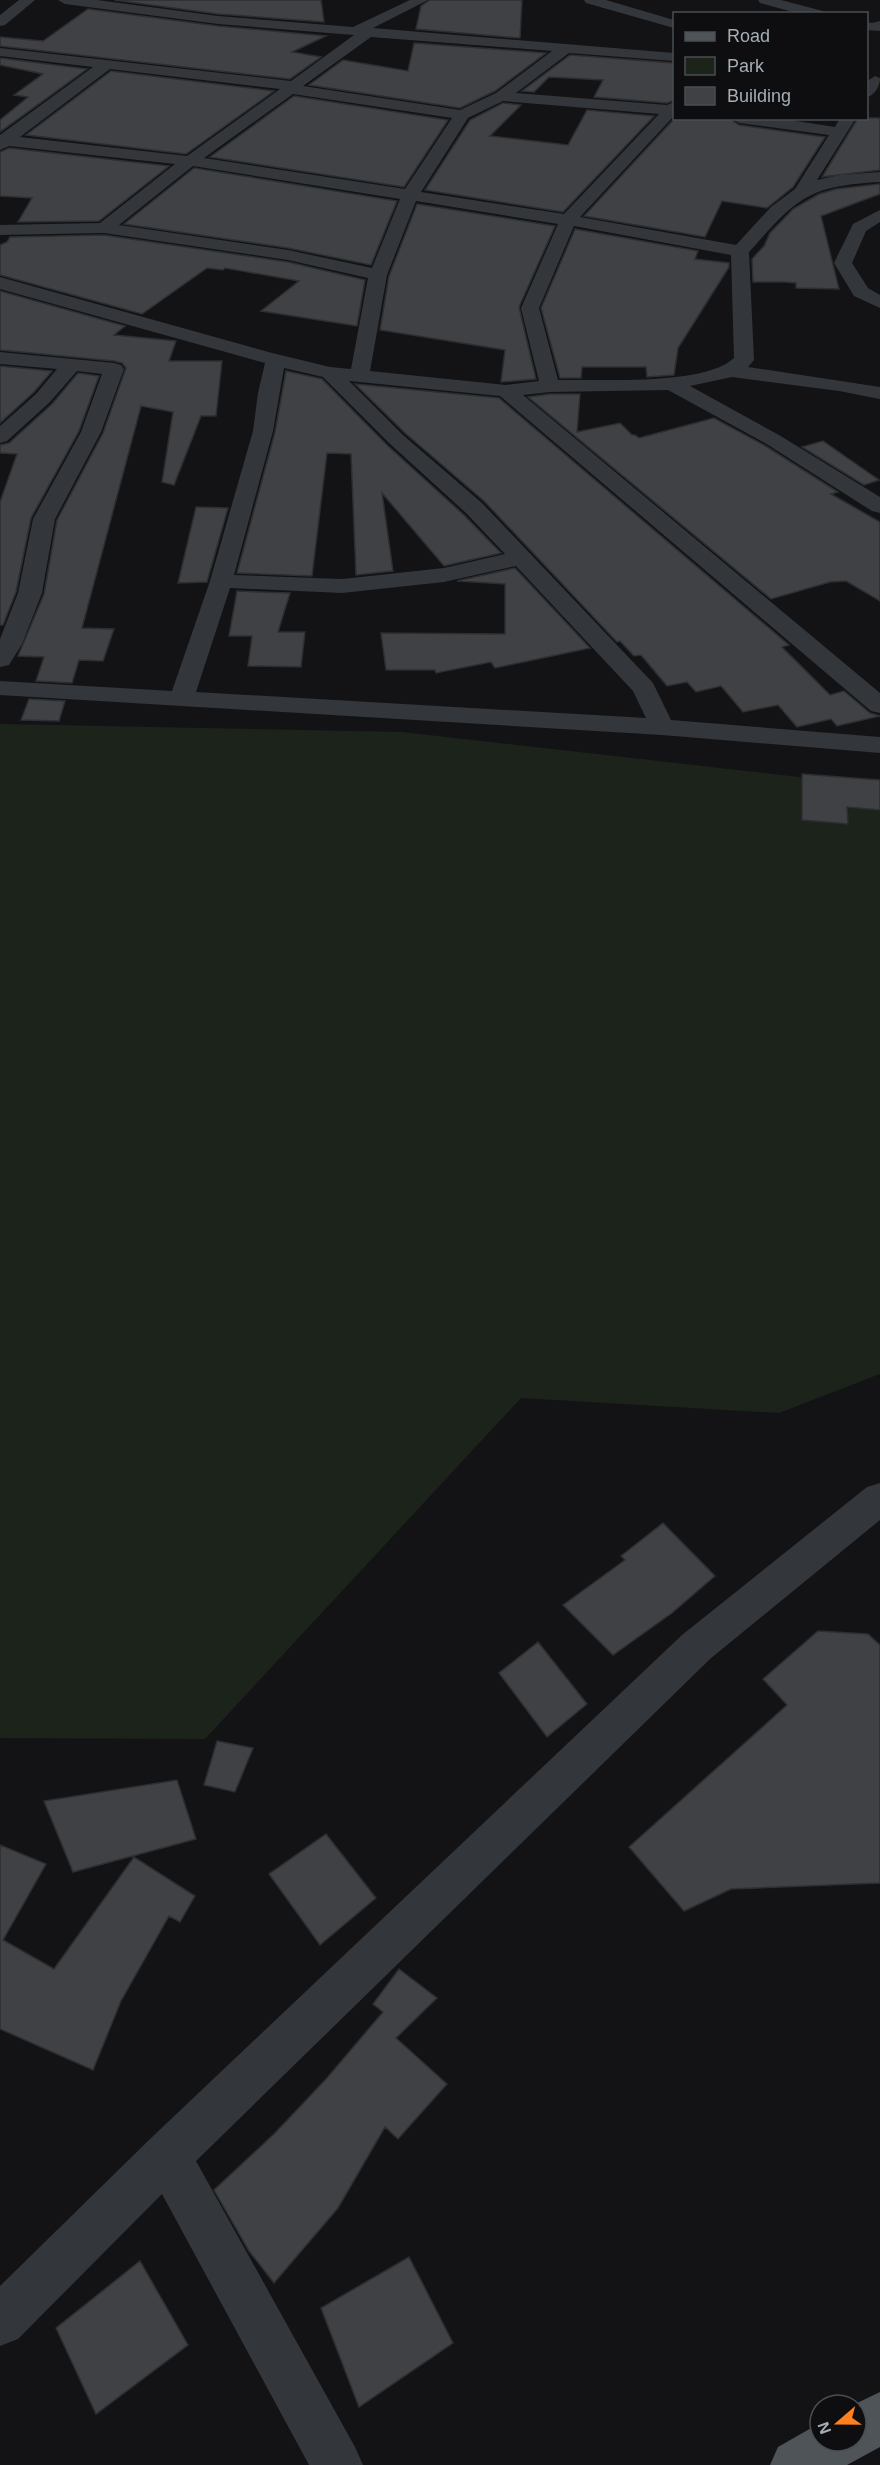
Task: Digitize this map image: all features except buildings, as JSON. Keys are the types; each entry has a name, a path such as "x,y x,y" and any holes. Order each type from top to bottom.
{"main road":[{"path":"796,2465 818,2453"}],"street":[{"path":"0,22 28,0"},
{"path":"65,0 113,2 218,20 673,57"},
{"path":"104,228 190,161 293,87 360,33 421,0"},
{"path":"591,0 673,23"},
{"path":"765,0 810,12"},
{"path":"218,20 248,8"},
{"path":"360,374 378,275 410,195 462,115 501,96 566,48"},
{"path":"0,52 293,87 462,115"},
{"path":"2,142 106,65"},
{"path":"501,96 673,109"},
{"path":"550,386 530,308 568,220 673,110"},
{"path":"732,371 744,360 740,251 771,218 801,192 844,125 769,120"},
{"path":"2,142 190,161 568,220 740,251"},
{"path":"801,192 845,179 880,177"},
{"path":"880,215 859,228 843,263 861,292 880,302"},
{"path":"0,230 104,228 288,255 378,275"},
{"path":"859,228 880,232"},
{"path":"0,283 330,373 360,374 507,391 550,386 672,384 732,371 839,385 880,393"},
{"path":"0,660 10,644 30,593 44,519 91,432 132,320"},
{"path":"0,358 71,366 120,353"},
{"path":"182,697 221,581 263,431 268,393 276,360"},
{"path":"0,438 48,393 71,366"},
{"path":"330,373 396,439 474,508 644,688 662,727"},
{"path":"672,384 772,440 880,506"},
{"path":"507,391 880,706"},
{"path":"221,581 342,586 444,575 519,558"},
{"path":"0,688 662,727 880,745"},
{"path":"0,2321 167,2156 696,1647 880,1498"},
{"path":"167,2156 338,2465"}],"green space":[{"path":"0,724 402,732 880,786 880,1374 779,1413 521,1398 205,1739 0,1738"}]}
